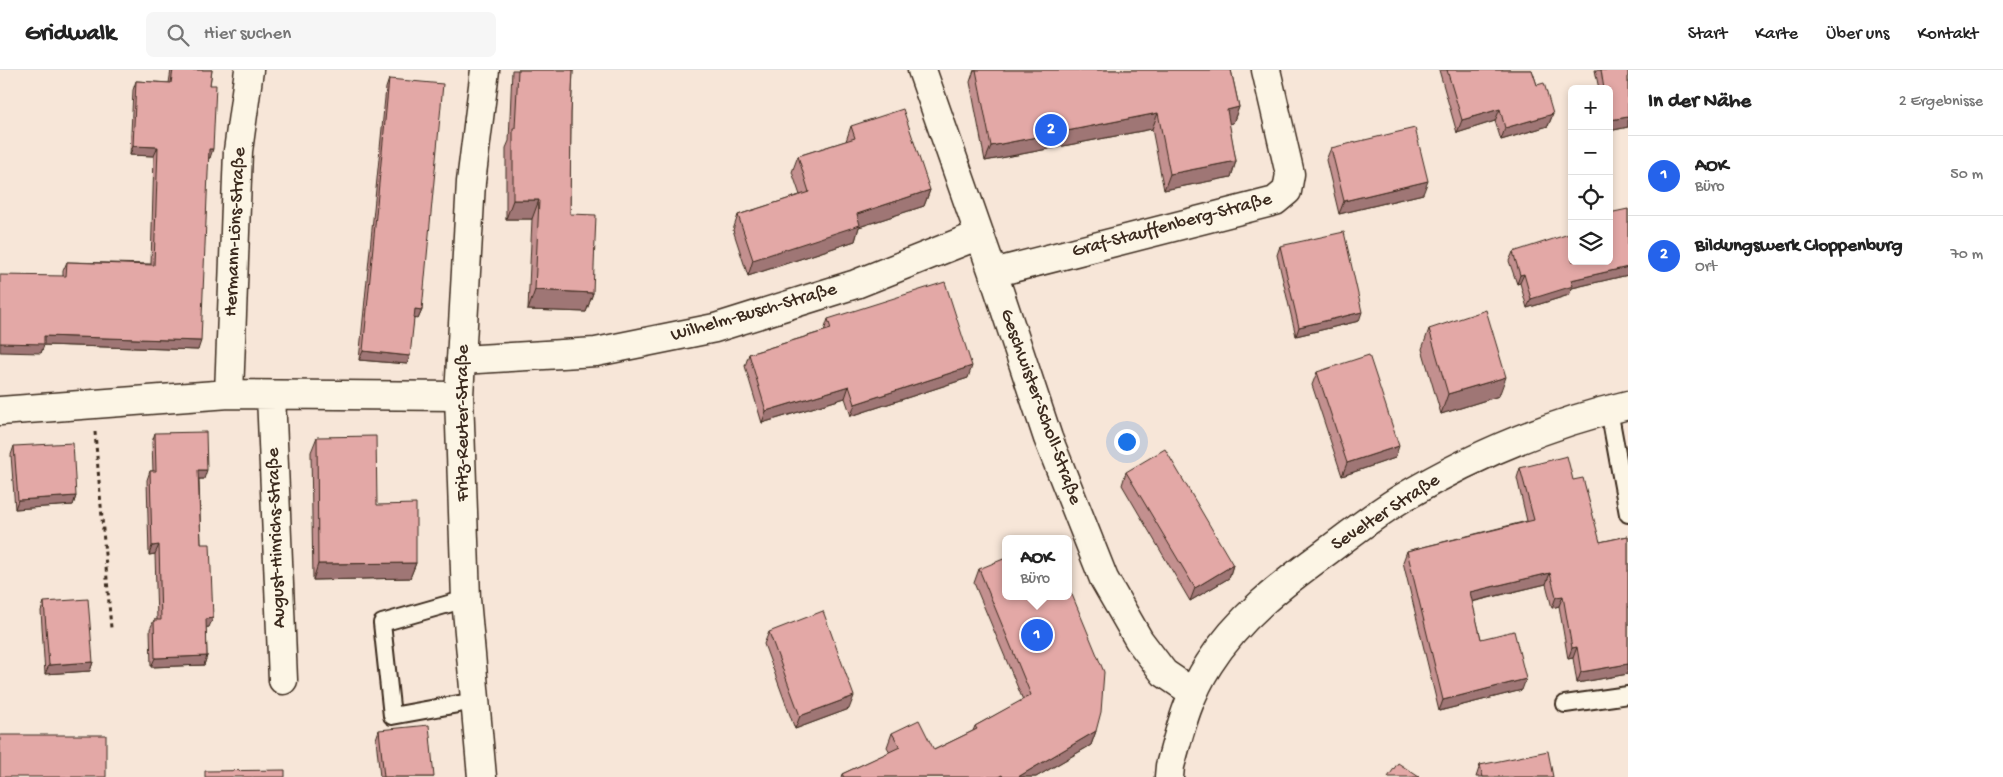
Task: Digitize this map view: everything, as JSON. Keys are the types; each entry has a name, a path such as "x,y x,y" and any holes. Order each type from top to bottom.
{"street":[{"name":"Hermann-Löns-Straße","path":"229,394 238,151 249,70"},
{"name":"Fritz-Reuter-Straße","path":"482,777 466,599 459,396 471,182 485,70"},
{"name":"Geschwister-Scholl-Straße","path":"922,70 1048,438 1104,579 1139,640 1164,673 1192,692"},
{"name":"Graf-Stauffenberg-Straße","path":"993,273 1275,201 1287,191 1290,174 1266,70"},
{"name":"Wilhelm-Busch-Straße","path":"461,360 596,352 715,328 856,284 979,234"},
{"path":"0,411 229,394 459,396"},
{"name":"August-Hinrichs-Straße","path":"271,395 283,680"},
{"name":"Sevelter Straße","path":"1192,692 1208,664 1242,621 1288,579 1397,502 1437,478 1487,453 1544,430 1618,407"},
{"path":"1169,777 1170,766 1192,692"}],"lane":[{"path":"1618,407 1628,514"},
{"path":"466,599 382,623 392,716 475,701"},
{"path":"1565,704 1628,695"}],"path":[{"path":"93,404 111,628"}],"building":[{"path":"173,70 212,70 210,85 216,85 213,149 209,149 201,341 44,336 44,344 0,343 0,275 66,276 67,262 154,265 158,147 133,146 136,81 171,83"},
{"path":"518,70 573,70 570,214 596,215 593,293 535,290 539,200 513,200 513,128 515,128"},
{"path":"976,70 1231,70 1239,107 1227,110 1236,161 1170,174 1158,113 991,146"},
{"path":"1447,70 1532,70 1537,85 1544,83 1553,114 1505,128 1500,109 1462,120"},
{"path":"1601,70 1628,70 1628,117 1613,120 1613,85 1603,85"},
{"path":"389,79 443,84 422,310 415,309 410,356 363,351"},
{"path":"903,109 930,190 857,214 860,225 753,260 738,215 809,192 798,156 855,138 851,126"},
{"path":"1415,128 1428,181 1344,201 1331,148"},
{"path":"1628,209 1628,267 1571,280 1573,286 1531,299 1524,274 1520,275 1513,252 1568,234 1568,265 1613,265 1613,212"},
{"path":"1344,232 1362,312 1299,327 1280,246"},
{"path":"945,282 972,366 855,404 849,386 766,411 749,354 831,329 828,319"},
{"path":"1486,310 1506,377 1448,394 1429,329"},
{"path":"1369,355 1399,446 1347,463 1317,372"},
{"path":"206,432 207,470 198,470 201,544 210,544 213,618 206,619 207,656 155,658 154,620 161,620 159,545 152,546 150,471 156,471 155,433"},
{"path":"376,436 377,505 416,504 416,563 318,564 317,437"},
{"path":"73,443 76,496 18,500 14,446"},
{"path":"1165,449 1233,565 1195,588 1126,472"},
{"path":"1567,456 1573,480 1583,478 1600,542 1628,536 1628,664 1581,672 1577,647 1572,648 1563,596 1556,597 1550,573 1470,592 1481,639 1514,631 1526,679 1443,700 1407,551 1534,520 1520,468"},
{"path":"1002,560 1002,600 1072,600 1072,595 1104,672 1101,712 1096,731 1018,777 1003,777 1002,775 998,777 844,777 842,774 900,747 892,733 919,720 934,750 977,729 975,726 1031,695 979,569"},
{"path":"88,599 93,662 49,665 44,602"},
{"path":"823,611 854,696 800,716 769,632"},
{"path":"429,725 434,777 384,777 379,730"},
{"path":"0,735 106,735 106,777 0,777"},
{"path":"1548,751 1553,777 1483,777 1480,765"},
{"path":"1398,763 1419,777 1388,777"},
{"path":"285,770 285,777 205,777 205,771"}],"place":[{"name":"Bildungswerk Cloppenburg","path":"1051,130"},
{"name":"AOK","path":"1037,635"}]}
